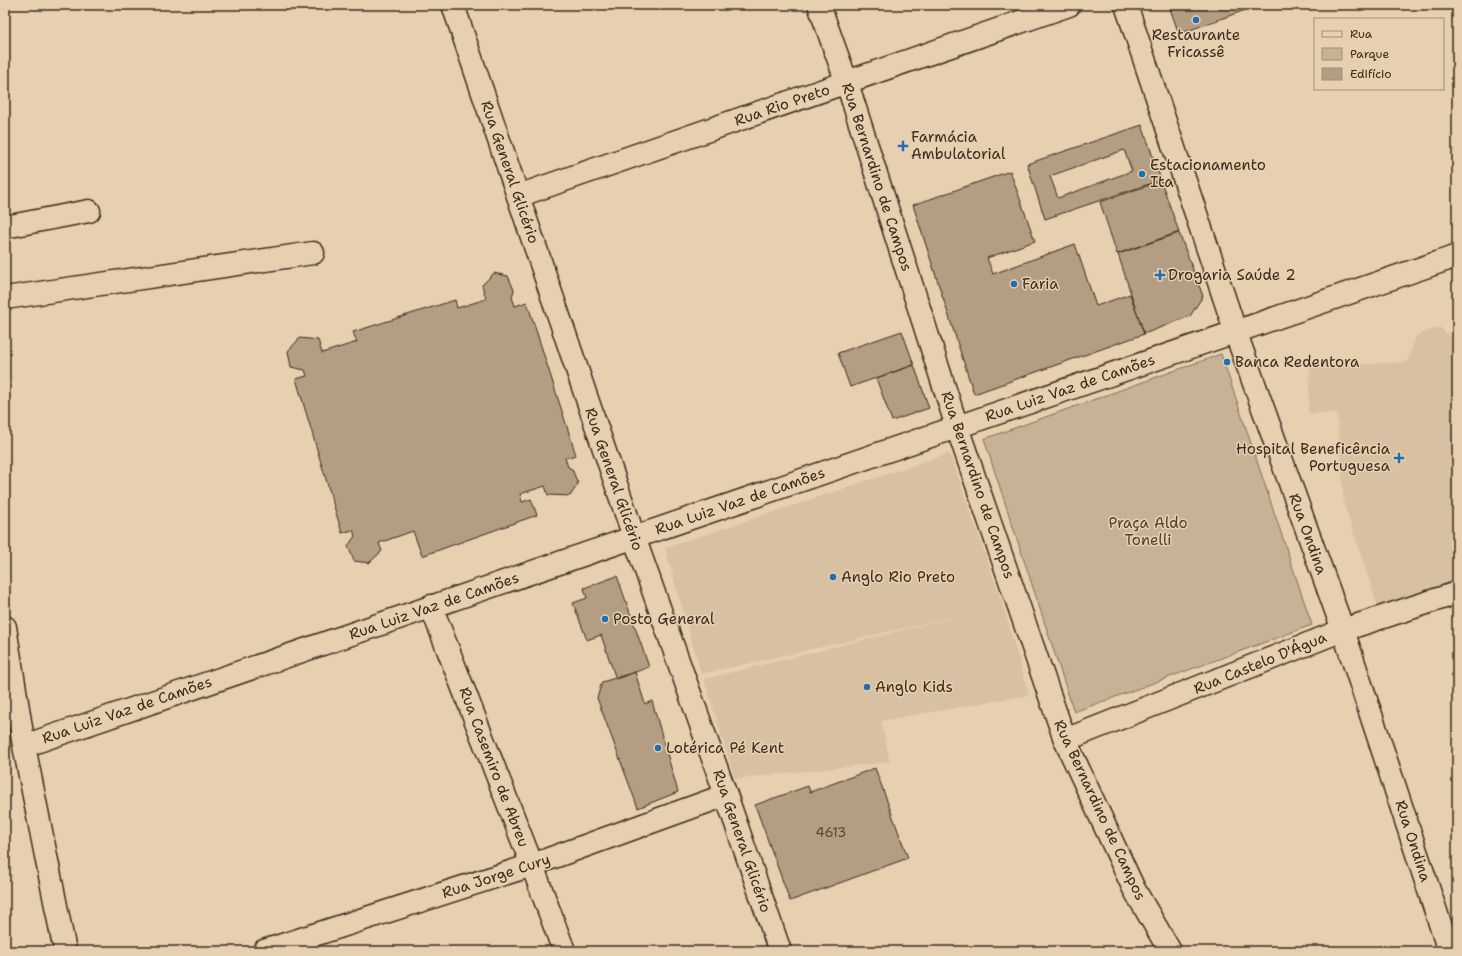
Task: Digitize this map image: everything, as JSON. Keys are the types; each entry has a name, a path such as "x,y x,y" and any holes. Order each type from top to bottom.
{"street":[{"name":"Rua General Glicério","path":"453,5 634,537 780,951"},
{"name":"Rua Bernardino de Campos","path":"819,5 846,83 957,427 1065,740 1134,889 1170,951"},
{"name":"Rua Rio Preto","path":"518,196 1069,5"},
{"name":"Rua Ondina","path":"1126,5 1235,332 1343,630 1449,951"},
{"path":"5,227 89,211"},
{"path":"5,298 313,253"},
{"name":"Rua Luiz Vaz de Camões","path":"24,746 1457,256"},
{"name":"Rua Castelo D'Água","path":"1065,740 1343,630 1457,593"},
{"name":"Rua Casemiro de Abreu","path":"431,606 532,864 564,951"},
{"path":"5,627 11,704 24,746 65,951"},
{"name":"Rua Jorge Cury","path":"264,951 532,864 726,795"}],"shaded area":[{"name":"Hospital Beneficência Portuguesa","path":"1439,327 1452,338 1457,336 1457,580 1378,607 1344,504 1337,413 1308,413 1310,367 1407,362 1416,336"},
{"path":"950,453 1003,605 1029,695 881,721 890,762 735,779 704,679 968,614 701,674 665,548"}],"green space":[{"name":"Praça Aldo Tonelli","path":"1221,354 1312,625 1074,712 984,439"}],"building":[{"name":"Restaurante Fricassê","path":"1259,5 1179,34 1169,6"},
{"name":"Estacionamento Ita","path":"1142,125 1161,180 1045,219 1027,164","holes":["1124,150 1132,171 1058,198 1050,176"]},
{"name":"Faria","path":"1010,171 1035,241 987,258 993,274 1075,244 1096,306 1130,294 1144,334 974,394 913,205"},
{"path":"1161,181 1179,232 1117,254 1100,202"},
{"name":"Drogaria Saúde 2","path":"1179,233 1203,296 1190,316 1144,334 1118,254"},
{"path":"494,273 508,276 514,290 512,297 515,306 527,302 576,455 565,458 568,467 572,469 578,484 570,496 548,495 545,486 520,494 522,502 531,499 537,515 422,556 413,531 379,543 382,551 369,563 354,561 348,546 355,536 353,530 342,533 296,379 307,376 305,370 291,367 288,351 300,338 318,340 322,353 357,342 353,332 455,300 457,308 486,299 482,285"},
{"path":"902,331 914,365 850,387 838,353"},
{"path":"914,365 929,408 892,421 876,378"},
{"name":"Posto General","path":"617,576 649,667 616,679 601,635 587,640 573,603 587,598 584,588"},
{"path":"635,672 645,704 652,701 678,792 638,808 597,698 602,682"},
{"path":"875,768 908,858 790,901 755,805 808,786 810,792"}],"place":[{"name":"Restaurante Fricassê","path":"1196,20"},
{"name":"Farmácia Ambulatorial","path":"903,146"},
{"name":"Estacionamento Ita","path":"1142,174"},
{"name":"Drogaria Saúde 2","path":"1160,275"},
{"name":"Faria","path":"1014,284"},
{"name":"Banca Redentora","path":"1227,362"},
{"name":"Hospital Beneficência Portuguesa","path":"1399,458"},
{"name":"Anglo Rio Preto","path":"833,577"},
{"name":"Posto General","path":"605,619"},
{"name":"Anglo Kids","path":"867,687"},
{"name":"Lotérica Pé Kent","path":"658,748"}]}
